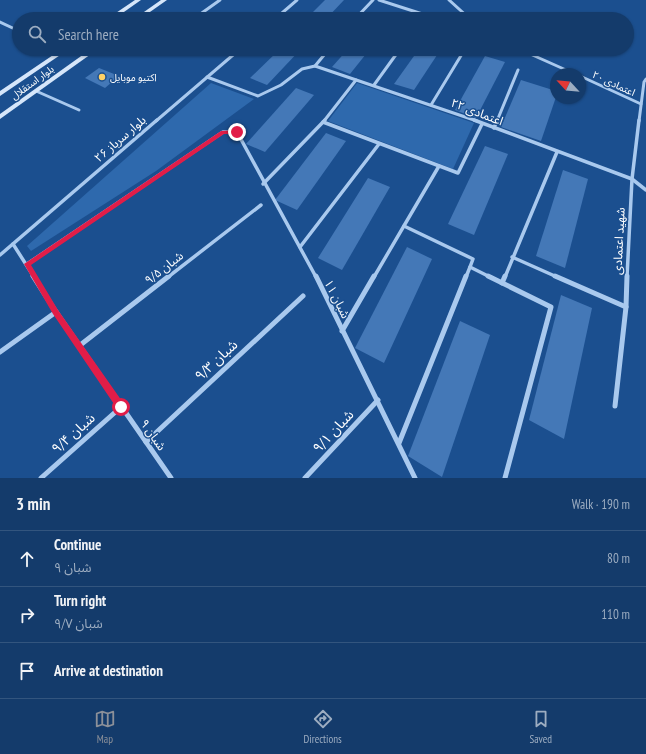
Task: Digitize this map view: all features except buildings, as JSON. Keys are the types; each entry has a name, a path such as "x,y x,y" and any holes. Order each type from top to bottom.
{"main road":[{"path":"120,12 138,0"},
{"path":"147,12 164,0"},
{"name":"بلوار استقلال","path":"0,94 54,56"},
{"name":"بلوار استقلال","path":"0,117 85,56"}],"street":[{"path":"214,0 219,1"},
{"path":"283,12 297,0"},
{"path":"362,12 373,0"},
{"path":"379,0 418,12"},
{"path":"449,0 462,12"},
{"path":"203,12 219,1"},
{"path":"0,22 12,28"},
{"name":"۲۶ بلوار سرباز","path":"0,255 232,56"},
{"path":"207,77 258,96 281,85 293,74 302,69 315,66 323,56"},
{"path":"374,85 395,56"},
{"path":"431,105 461,56"},
{"name":"۲۰ اعتمادی","path":"535,56 562,68"},
{"name":"۲۲ اعتمادی","path":"315,66 431,105 632,179 646,190"},
{"path":"494,128 518,70"},
{"name":"۲۰ اعتمادی","path":"586,79 641,104"},
{"path":"263,184 323,122 356,80"},
{"name":"شهید اعتمادی","path":"615,406 626,307 632,179 645,82"},
{"path":"36,91 80,110"},
{"path":"323,122 458,173 482,124"},
{"name":"۱۱ شبان","path":"27,264 223,132 237,132 263,184 300,247 378,400 415,478"},
{"path":"300,247 379,144"},
{"path":"502,283 557,152"},
{"path":"342,331 439,166"},
{"name":"۹/۵ شبان","path":"79,346 262,205"},
{"path":"398,443 473,259 404,226"},
{"name":"۹ شبان","path":"13,244 56,312 171,478"},
{"path":"512,257 626,307"},
{"path":"470,267 551,307 505,478"},
{"name":"۹/۳ شبان","path":"146,442 303,296"},
{"path":"0,352 56,312"},
{"name":"۹/۱ شبان","path":"305,478 378,400"},
{"name":"۹/۴ شبان","path":"41,478 121,407"}],"shaded area":[{"path":"211,83 254,99 156,171 31,251 27,246"},
{"path":"357,83 474,123 453,169 328,121"}],"place":[{"name":"اکتیو موبایل","path":"102,77"}],"route":[{"path":"121,407 56,312 27,264 223,132 237,132"}]}
